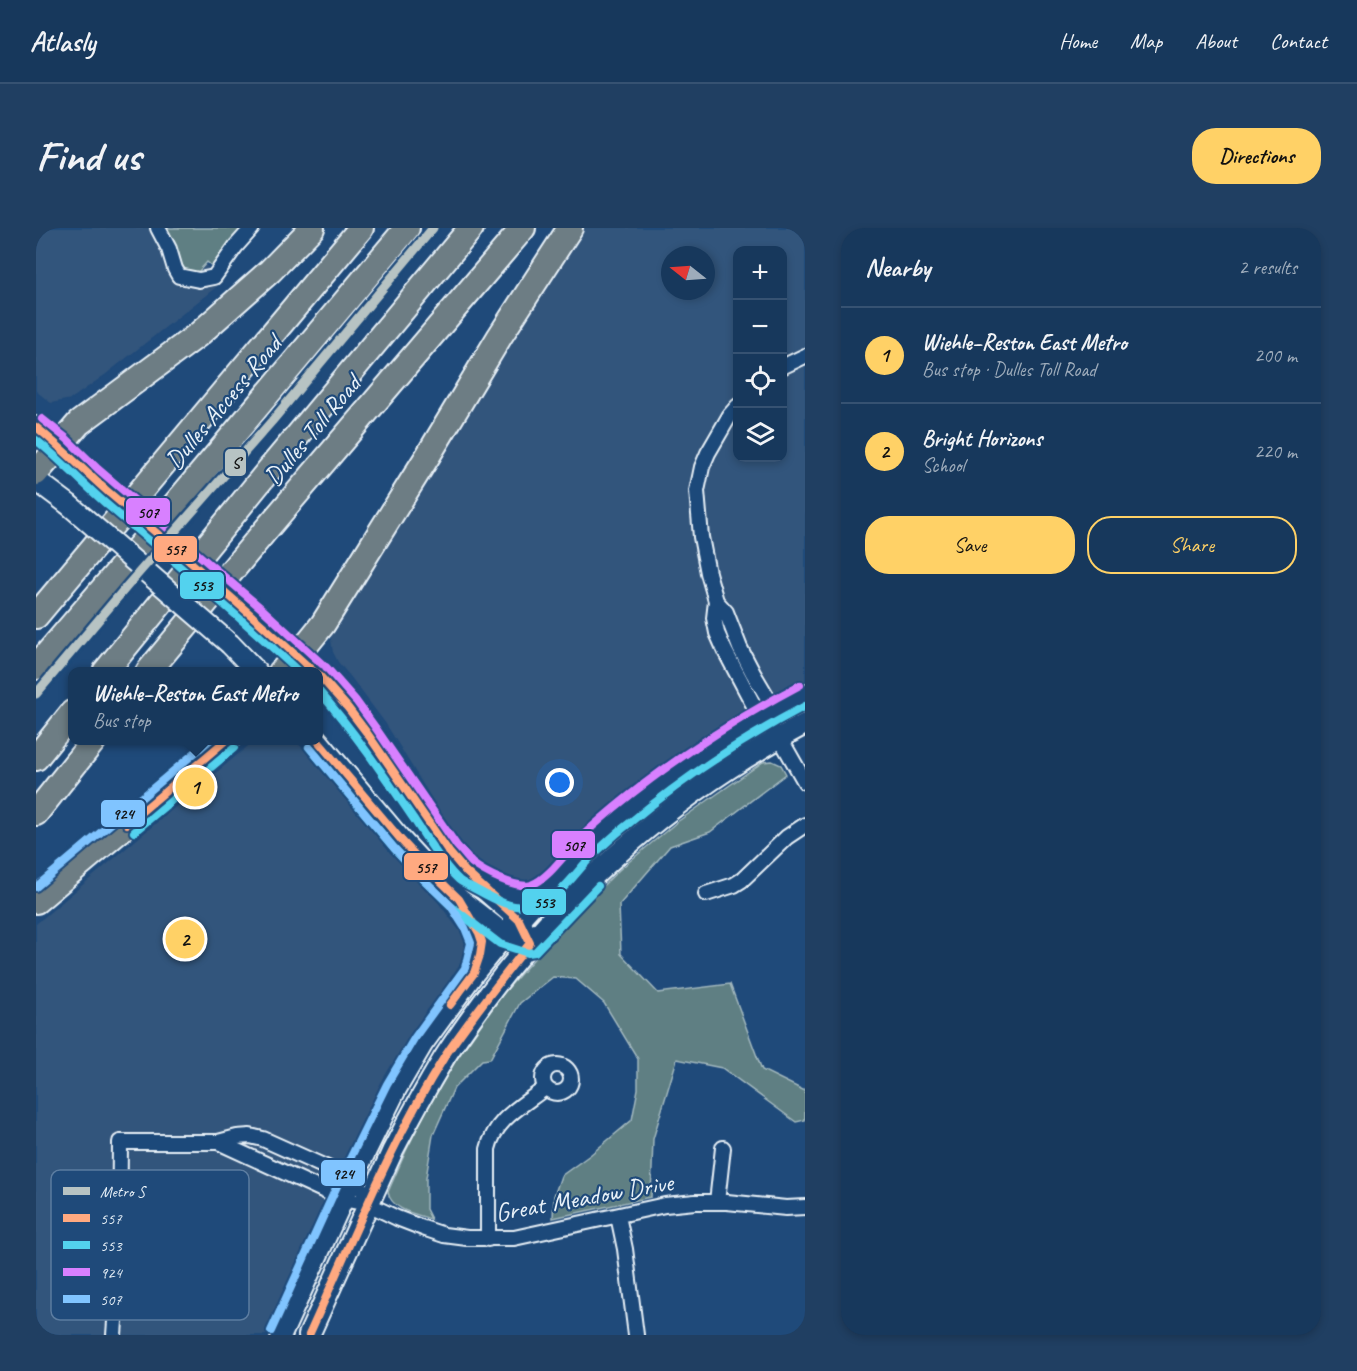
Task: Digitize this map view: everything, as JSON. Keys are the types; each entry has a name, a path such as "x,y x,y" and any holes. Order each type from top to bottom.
{"highway":[{"path":"36,473 79,423 199,334 270,271 312,228"},
{"path":"36,616 361,228"},
{"name":"Dulles Access Road","path":"36,667 407,228"},
{"path":"109,667 471,228"},
{"name":"Dulles Toll Road","path":"152,667 294,496 523,228"},
{"path":"303,667 323,624 500,336 570,228"},
{"path":"36,758 68,718"},
{"path":"36,813 91,745"},
{"path":"36,884 198,745"},
{"path":"36,901 222,745"}],"main road":[{"path":"36,427 254,616 302,667"},
{"path":"36,480 68,504 230,644 252,667"},
{"path":"323,686 348,708 367,733 449,852 466,872 519,920 530,943"},
{"path":"281,1335 342,1199 396,1089 423,1043 474,973 585,848 621,816 694,760 805,694"},
{"path":"309,1335 393,1149 445,1057 492,990 530,943 591,879 680,802 729,768 805,724"},
{"path":"320,745 402,841 459,899 506,935 530,943"},
{"path":"466,872 494,888 516,896 533,895 549,887"},
{"path":"459,899 474,923 482,942 474,973"}],"street":[{"path":"158,228 179,276 199,280 214,277 252,228"},
{"path":"787,365 805,356"},
{"path":"736,408 708,453 702,467 697,491 701,537 716,602 714,618 717,633 733,667 768,715 805,782"},
{"path":"706,894 742,880 788,837 805,825"},
{"path":"488,1239 488,1149 491,1139 503,1120 545,1088"},
{"path":"120,1170 120,1142 218,1142 250,1136 352,1179 364,1192 369,1204"},
{"name":"Great Meadow Drive","path":"218,1142 342,1199 369,1204 397,1218 444,1235 467,1238 514,1238 540,1234 665,1205 695,1202 775,1208 805,1207"},
{"path":"717,1202 723,1148"},
{"path":"618,1216 625,1249 636,1335"},
{"path":"114,1335 115,1320"}],"shaded area":[{"path":"36,228 163,228 224,281 71,399 51,403 36,391"},
{"path":"584,228 805,228 805,687 534,885 517,890 499,884 480,870 464,851 386,724 338,662 333,652 331,628 387,532"},
{"path":"249,745 300,745 428,889 471,946 395,1068 270,1335 36,1335 36,924"}],"green space":[{"path":"166,228 242,228 213,267 207,262 199,271 202,274 185,269"},
{"path":"772,761 781,765 786,774 710,832 670,846 619,905 621,954 658,993 730,984 762,1070 805,1091 805,1120 796,1122 722,1068 677,1059 653,1139 651,1197 553,1218 554,1196 561,1176 632,1120 638,1089 638,1059 604,1003 576,979 553,977 520,1003 490,1059 482,1060 454,1088 433,1135 426,1178 426,1209 431,1219 405,1210 394,1203 388,1192 425,1113 456,1060 502,995 569,919 619,870 677,822 763,762"}],"metro line":[{"name":"S","path":"36,694 272,421 433,228"}],"transit line":[{"name":"507","path":"42,419 261,608 322,664"},
{"name":"557","path":"36,427 308,667"},
{"name":"553","path":"36,440 293,667"},
{"name":"507","path":"326,667 356,701 457,846 470,861 500,879 525,886 544,878 590,829 658,773 751,712 800,685"},
{"name":"557","path":"309,1335 372,1193 425,1089 465,1027 530,943 519,920 466,872 449,852 367,733 323,680"},
{"name":"553","path":"323,696 367,752 453,874 463,883 489,897 519,906 535,905 552,897 610,840 669,792 735,746 805,706"},
{"name":"924","path":"36,887 204,745"},
{"name":"557","path":"127,824 220,745"},
{"name":"557","path":"321,745 402,841 459,899 479,933 482,942 474,973 450,1005"},
{"name":"553","path":"309,747 419,875 452,907 500,944 528,953 535,952 598,886"},
{"name":"924","path":"271,1331 342,1175 387,1084 415,1037 465,968 471,943 465,928 451,906 394,848 309,747"},
{"name":"553","path":"134,832 234,748"}],"place":[{"name":"Wiehle–Reston East Metro","path":"195,787"},
{"name":"Bright Horizons","path":"185,939"}]}
